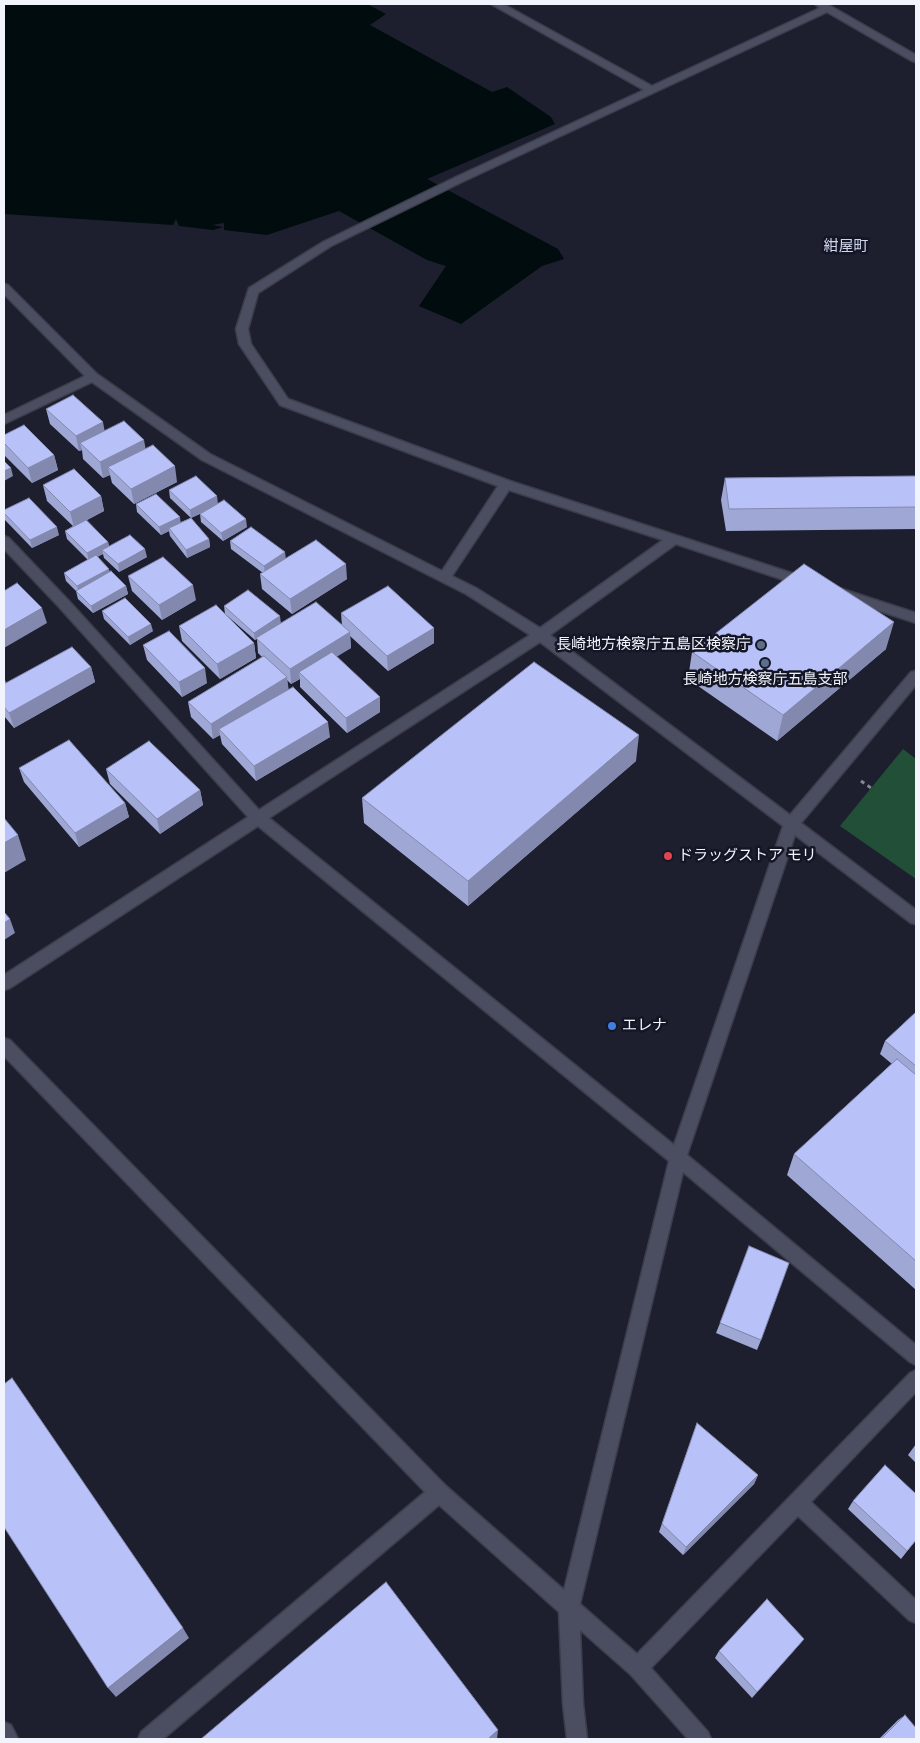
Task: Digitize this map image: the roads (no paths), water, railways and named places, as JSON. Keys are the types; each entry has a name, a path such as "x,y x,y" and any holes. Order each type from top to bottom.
{"street":[{"path":"496,4 652,90"},
{"path":"916,59 902,53 823,6 652,90 460,179 327,244 253,291 242,329 245,344 284,402 506,484 916,618"},
{"path":"902,53 916,49"},
{"path":"4,288 93,378 206,456 471,591 540,635 916,918"},
{"path":"4,420 93,378"},
{"path":"444,578 506,484"},
{"path":"4,983 540,635 674,539"},
{"path":"4,542 64,604 257,817 678,1158 916,1356"},
{"path":"577,1739 573,1704 570,1608 678,1158 791,825 916,676"},
{"path":"4,1046 439,1493 638,1668 701,1739"},
{"path":"638,1668 916,1379"},
{"path":"148,1739 439,1493"},
{"path":"797,1502 916,1613"},
{"path":"4,1732 8,1739"}],"place":[{"name":"長崎地方検察庁五島区検察庁","path":"761,645"},
{"name":"長崎地方検察庁五島支部","path":"765,663"},
{"name":"ドラッグストア モリ","path":"668,856"},
{"name":"エレナ","path":"612,1026"}],"district":[{"name":"紺屋町","path":"846,247"}]}
